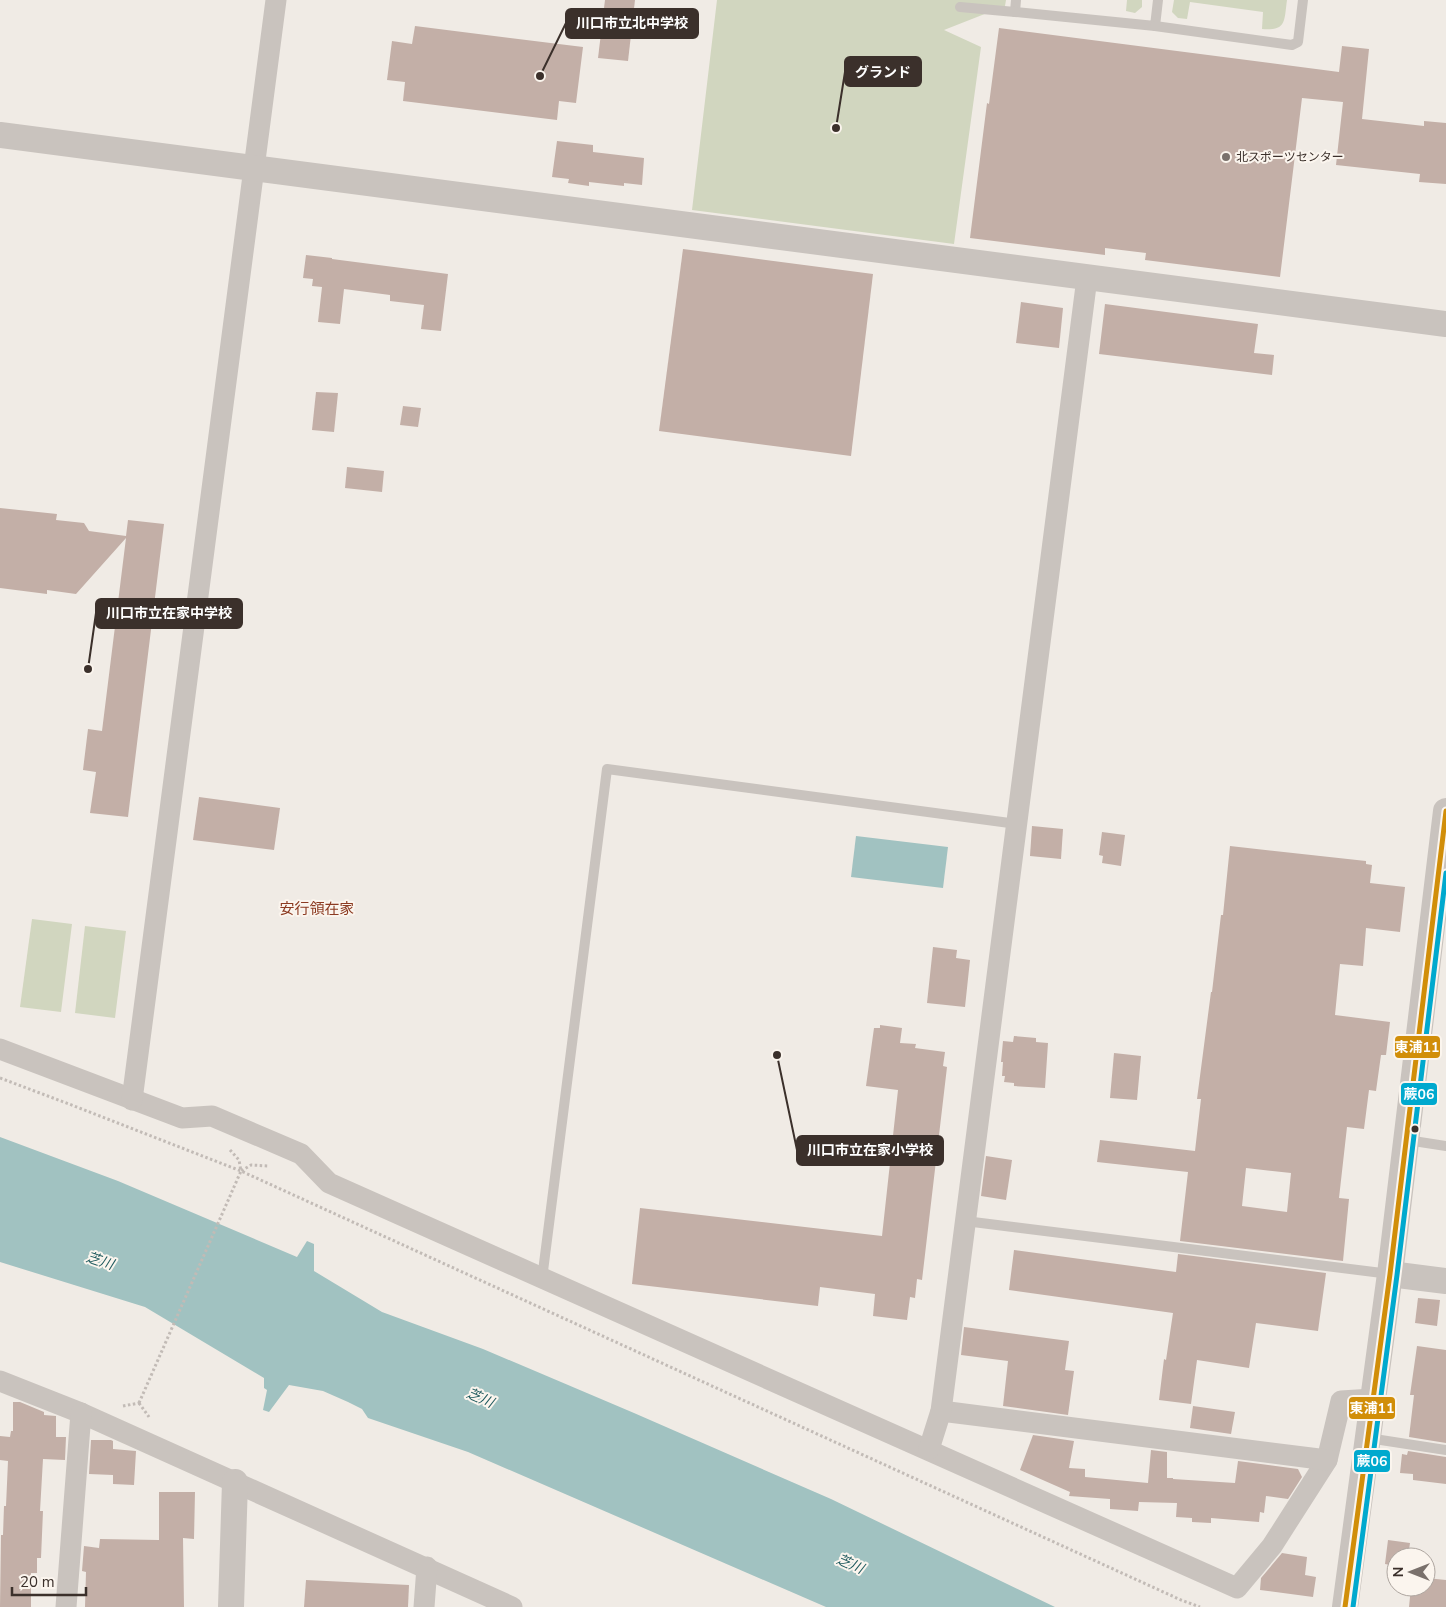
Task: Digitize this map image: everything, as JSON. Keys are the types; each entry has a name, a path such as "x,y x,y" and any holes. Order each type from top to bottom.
{"street":[{"path":"132,1100 276,0"},
{"path":"0,135 1446,324"},
{"path":"929,1449 942,1411 1087,278"},
{"path":"1345,1607 1390,1274 1446,812"},
{"path":"0,1049 182,1118 212,1116 301,1154 329,1183 1237,1588 1272,1546 1327,1460 1341,1401 1373,1399"},
{"path":"1390,1274 1446,1281"},
{"path":"0,1381 81,1413 512,1607"},
{"path":"942,1411 1327,1460"},
{"path":"66,1607 81,1413"},
{"path":"231,1607 235,1482"},
{"path":"424,1607 427,1568"}],"lane":[{"path":"1015,12 1016,0"},
{"path":"1155,26 1158,0"},
{"path":"960,7 1155,26 1292,46 1298,42 1303,0"},
{"path":"542,1279 607,770 1016,824"},
{"path":"1405,1140 1446,1146"},
{"path":"965,1221 1390,1274"},
{"path":"1368,1438 1446,1450"}],"path":[{"path":"0,1078 241,1171 1200,1607"},
{"path":"140,1403 241,1171"}],"green space":[{"path":"717,0 1006,0 1005,6 944,30 981,47 954,244 692,210"},
{"path":"1127,0 1142,0 1142,7 1135,13 1126,11"},
{"path":"1174,0 1287,0 1283,23 1276,28 1262,29 1263,12 1190,2 1187,19 1178,18 1172,12"},
{"path":"32,919 72,924 61,1012 20,1007"},
{"path":"85,926 126,931 115,1018 75,1013"}],"water":[{"path":"856,836 948,847 943,888 851,877"},
{"name":"芝川","path":"0,1137 118,1181 297,1257 307,1241 314,1244 314,1271 382,1312 483,1349 831,1499 1055,1607 826,1607 468,1452 368,1418 362,1409 323,1391 289,1385 269,1412 263,1410 267,1390 264,1388 264,1378 145,1307 0,1262"}],"building":[{"path":"605,0 635,0 628,61 598,58"},
{"path":"415,26 583,47 576,103 559,101 557,120 403,101 405,82 387,80 392,41 412,44"},
{"name":"北スポーツセンター","path":"999,28 1339,72 1342,46 1369,49 1362,119 1424,126 1424,121 1446,123 1446,184 1419,182 1420,174 1336,165 1343,102 1302,98 1280,277 1145,260 1146,253 1105,248 1105,255 970,238 987,103 989,104"},
{"path":"557,141 593,145 593,152 644,158 642,185 624,183 624,186 589,182 589,186 568,183 569,179 552,177"},
{"path":"683,249 873,274 851,456 659,431"},
{"path":"306,255 448,274 441,331 421,329 424,305 390,301 390,295 344,289 340,324 318,322 322,287 312,286 313,279 303,278"},
{"path":"1021,302 1063,308 1059,348 1016,343"},
{"path":"1105,304 1258,324 1254,353 1274,355 1272,375 1099,354"},
{"path":"316,392 338,393 334,432 312,430"},
{"path":"403,406 421,408 418,427 400,425"},
{"path":"347,467 384,471 382,492 345,488"},
{"path":"0,508 57,514 56,520 84,523 89,531 126,536 128,520 164,524 128,817 90,813 96,772 83,770 88,729 102,731 126,538 76,594 47,590 47,594 0,588"},
{"path":"199,797 280,808 274,850 193,840"},
{"path":"1032,826 1063,829 1061,859 1030,856"},
{"path":"1102,832 1125,835 1121,866 1102,863 1103,856 1099,855"},
{"path":"1230,846 1366,861 1366,864 1372,865 1370,883 1405,887 1400,932 1366,928 1363,966 1340,964 1335,1015 1390,1022 1386,1055 1381,1055 1376,1091 1369,1090 1364,1129 1347,1127 1339,1198 1349,1199 1343,1261 1180,1241 1188,1172 1097,1162 1100,1140 1195,1151 1201,1099 1197,1099 1221,915 1223,915","holes":["1246,1168 1291,1173 1287,1212 1242,1206"]},
{"path":"933,947 957,950 956,958 970,960 965,1007 927,1003"},
{"path":"880,1025 902,1028 900,1043 916,1044 915,1048 945,1052 943,1066 947,1067 922,1280 917,1279 915,1298 910,1297 907,1320 873,1316 875,1294 820,1287 818,1306 632,1284 640,1208 882,1236 898,1090 866,1086 874,1028 880,1028"},
{"path":"1014,1036 1036,1038 1036,1042 1048,1043 1045,1088 1014,1086 1014,1083 1004,1082 1005,1076 1002,1076 1003,1062 1001,1062 1003,1041 1013,1042"},
{"path":"1114,1053 1141,1056 1137,1100 1110,1098"},
{"path":"986,1156 1012,1160 1006,1200 981,1196"},
{"path":"1014,1250 1176,1272 1178,1254 1326,1273 1318,1331 1256,1323 1249,1368 1197,1360 1191,1404 1159,1400 1164,1359 1166,1360 1173,1313 1009,1290"},
{"path":"1418,1298 1440,1300 1437,1326 1415,1323"},
{"path":"964,1327 1069,1341 1065,1370 1074,1371 1068,1415 1003,1406 1008,1361 961,1355"},
{"path":"1417,1346 1446,1350 1446,1443 1409,1437 1414,1395 1410,1395"},
{"path":"13,1402 20,1402 44,1412 44,1415 56,1416 56,1437 66,1437 65,1460 43,1459 40,1511 43,1511 41,1558 37,1558 37,1573 31,1573 31,1607 0,1607 1,1535 3,1535 4,1506 6,1506 8,1461 0,1460 0,1436 10,1437 11,1431 13,1431"},
{"path":"1193,1406 1235,1412 1231,1434 1190,1428"},
{"path":"1033,1435 1074,1441 1069,1468 1085,1469 1085,1477 1148,1483 1151,1450 1167,1452 1167,1478 1235,1483 1238,1461 1298,1469 1302,1477 1288,1499 1266,1496 1264,1513 1260,1512 1259,1522 1211,1518 1211,1523 1192,1522 1192,1518 1176,1517 1177,1503 1139,1502 1138,1511 1110,1509 1110,1499 1069,1496 1070,1492 1020,1470"},
{"path":"91,1440 111,1440 113,1441 113,1449 136,1451 134,1485 113,1484 113,1475 89,1474"},
{"path":"1408,1451 1446,1457 1446,1484 1413,1480 1413,1474 1400,1473 1402,1454 1407,1455"},
{"path":"159,1492 195,1492 194,1539 183,1538 184,1607 85,1607 86,1572 82,1571 84,1546 99,1548 100,1539 159,1540"},
{"path":"1388,1540 1410,1543 1409,1547 1387,1547"},
{"path":"1282,1553 1307,1557 1305,1575 1316,1577 1313,1597 1260,1590 1261,1578"},
{"path":"1436,1579 1446,1580 1446,1607 1409,1607 1410,1597 1436,1597"},
{"path":"306,1580 409,1585 408,1607 304,1607"}],"transit line":[{"name":"東浦11","path":"1345,1607 1390,1274 1446,811"},
{"name":"蕨06","path":"1353,1607 1397,1275 1446,873"}],"place":[{"name":"川口市立北中学校","path":"540,76"},
{"name":"グランド","path":"836,128"},
{"name":"北スポーツセンター","path":"1226,157"},
{"name":"川口市立在家中学校","path":"88,669"},
{"name":"川口市立在家小学校","path":"777,1055"}],"district":[{"name":"安行領在家","path":"317,909"}]}
